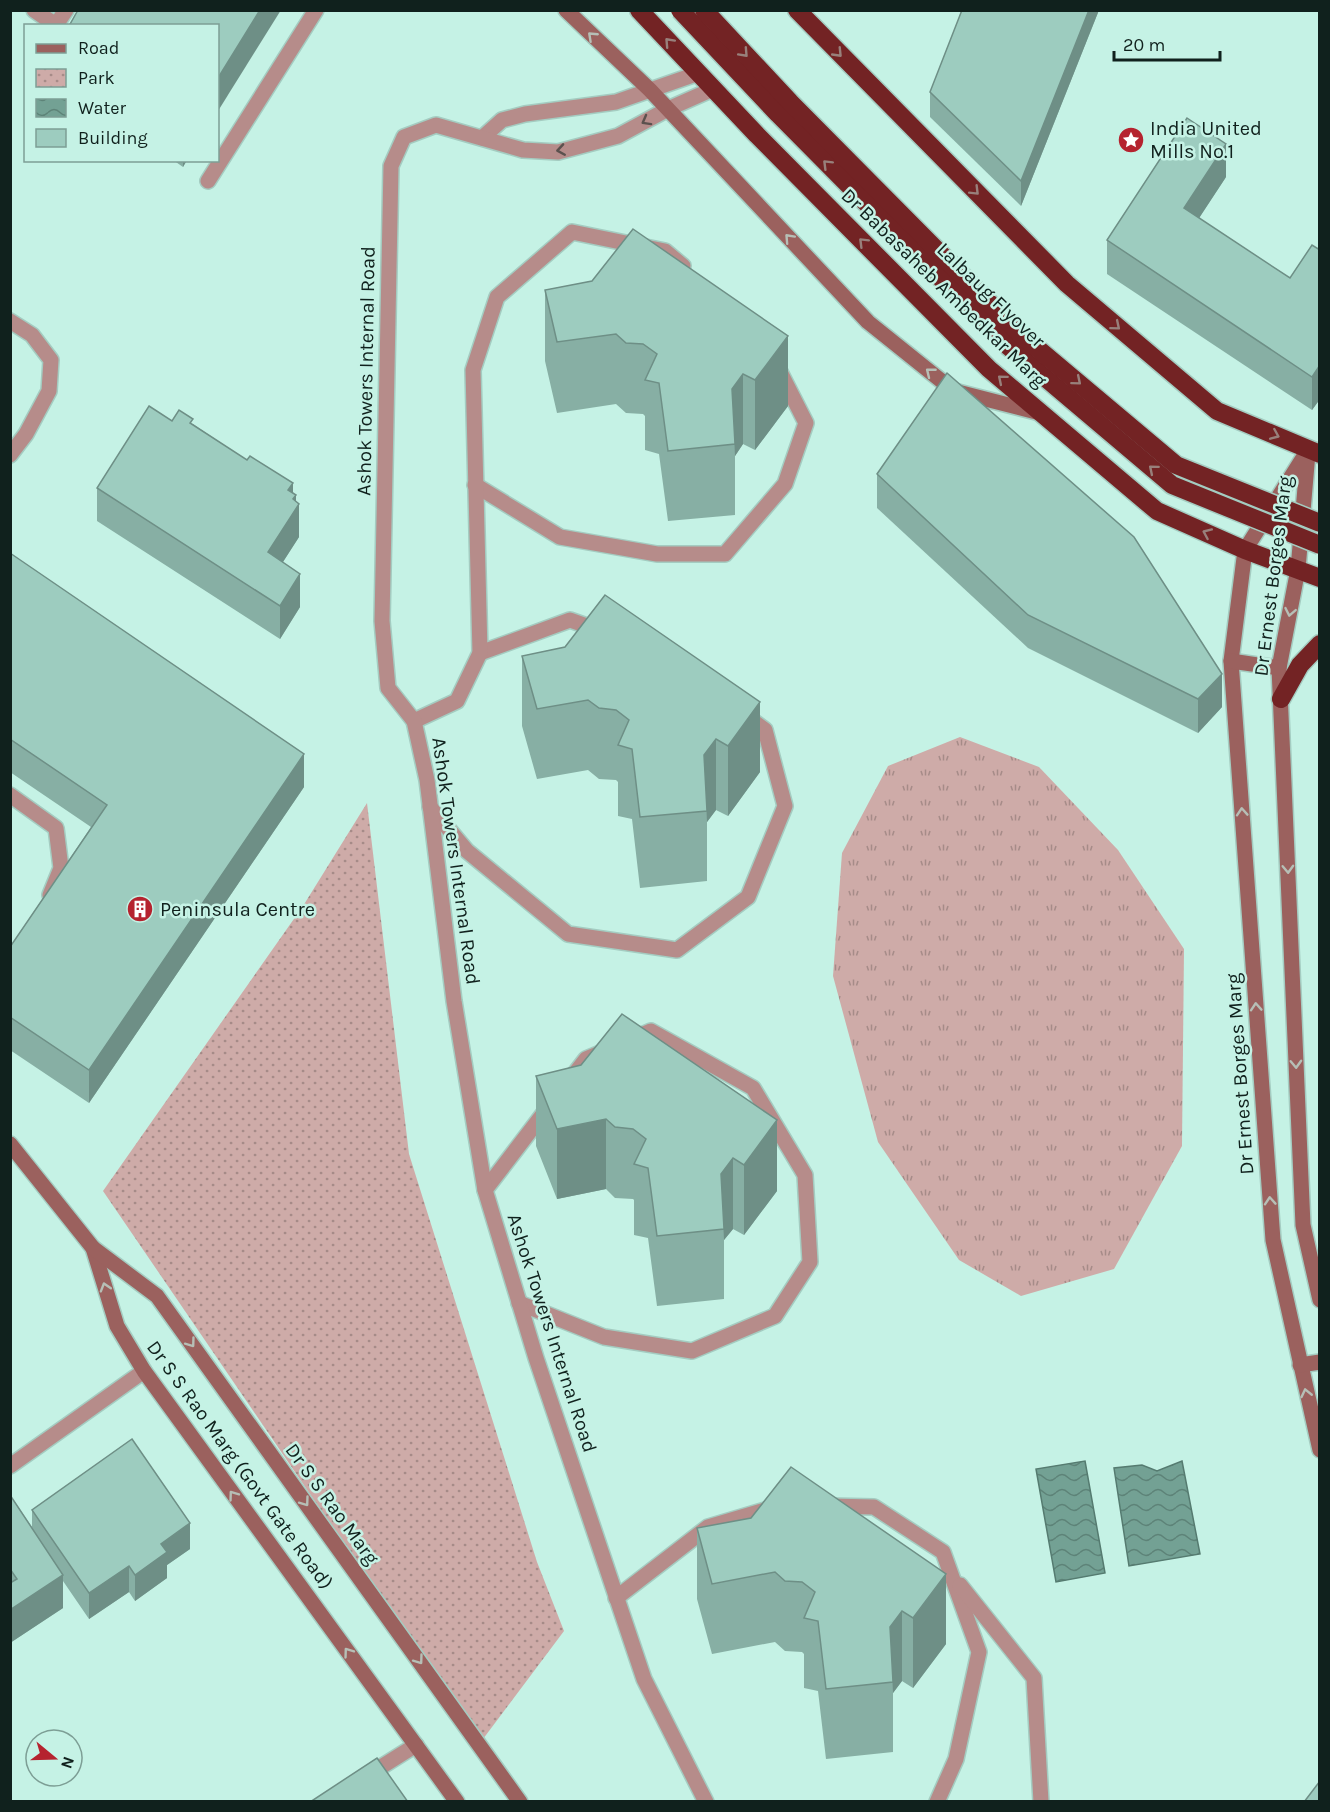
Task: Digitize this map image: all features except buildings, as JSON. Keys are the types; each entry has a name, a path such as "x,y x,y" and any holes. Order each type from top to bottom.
{"highway":[{"name":"Dr Babasaheb Ambedkar Marg","path":"639,10 713,89 989,369 1157,511 1245,550 1320,578"},
{"name":"Lalbaug Flyover","path":"680,10 778,114 1009,347 1172,485 1320,546"},
{"name":"Lalbaug Flyover","path":"704,10 790,102 1019,333 1176,465 1320,523"},
{"path":"797,10 1067,284 1217,411 1314,452"},
{"path":"1281,699 1300,665 1320,644"}],"main road":[{"path":"566,10 650,90 868,322 954,391 1042,414"},
{"name":"Dr Ernest Borges Marg","path":"1314,452 1245,550 1231,661 1273,1240 1319,1444"},
{"name":"Dr Ernest Borges Marg","path":"1314,452 1298,569 1279,668 1303,1225 1320,1300"},
{"path":"1231,661 1279,668"},
{"name":"Dr S S Rao Marg (Govt Gate Road)","path":"10,1144 93,1248 117,1326 144,1371 457,1802"},
{"name":"Dr S S Rao Marg","path":"93,1248 157,1296 520,1802"},
{"path":"1300,1365 1320,1362"}],"street":[{"path":"34,10 55,24"},
{"path":"57,24 66,10"},
{"path":"208,181 316,10"},
{"path":"482,138 502,120 525,114 616,102 699,74"},
{"name":"Ashok Towers Internal Road","path":"706,1802 644,1679 519,1303 485,1190 454,1001 427,780 414,721 388,688 382,621 391,166 404,137 436,125 523,150 558,152 618,136 668,109 713,89"},
{"path":"219,137 231,145"},
{"path":"414,721 457,701 480,653 473,370 497,297 572,232 665,251 699,279"},
{"path":"10,321 32,335 51,360 49,391 26,434 10,455"},
{"path":"475,485 560,537 657,554 725,554 785,484 806,423 773,360"},
{"path":"480,653 570,620 614,635"},
{"path":"429,806 467,851 568,934 677,950 748,897 784,806 765,730 729,704"},
{"path":"10,795 56,828 61,868 44,905"},
{"path":"485,1190 586,1059 651,1031 753,1088 805,1175 810,1262 775,1316 692,1352 604,1337 519,1303"},
{"path":"10,1466 144,1371"},
{"path":"616,1598 708,1527 782,1504 793,1505"},
{"path":"816,1505 874,1507 943,1552 980,1652 956,1759 937,1802"},
{"path":"950,1573 1034,1678 1041,1802"},
{"path":"357,1783 416,1745"}],"green space":[{"path":"960,737 1039,767 1118,850 1184,949 1182,1146 1114,1269 1021,1296 959,1260 878,1142 833,976 842,853 888,766"},
{"path":"367,803 409,1154 537,1562 564,1631 480,1743 103,1191 303,906"}],"water":[{"path":"1085,1461 1105,1573 1056,1582 1036,1469"},
{"path":"1182,1461 1200,1554 1129,1566 1114,1468 1142,1465 1157,1471"}],"place":[{"name":"India United Mills No.1","path":"1131,140"},
{"name":"Peninsula Centre","path":"140,909"}]}
